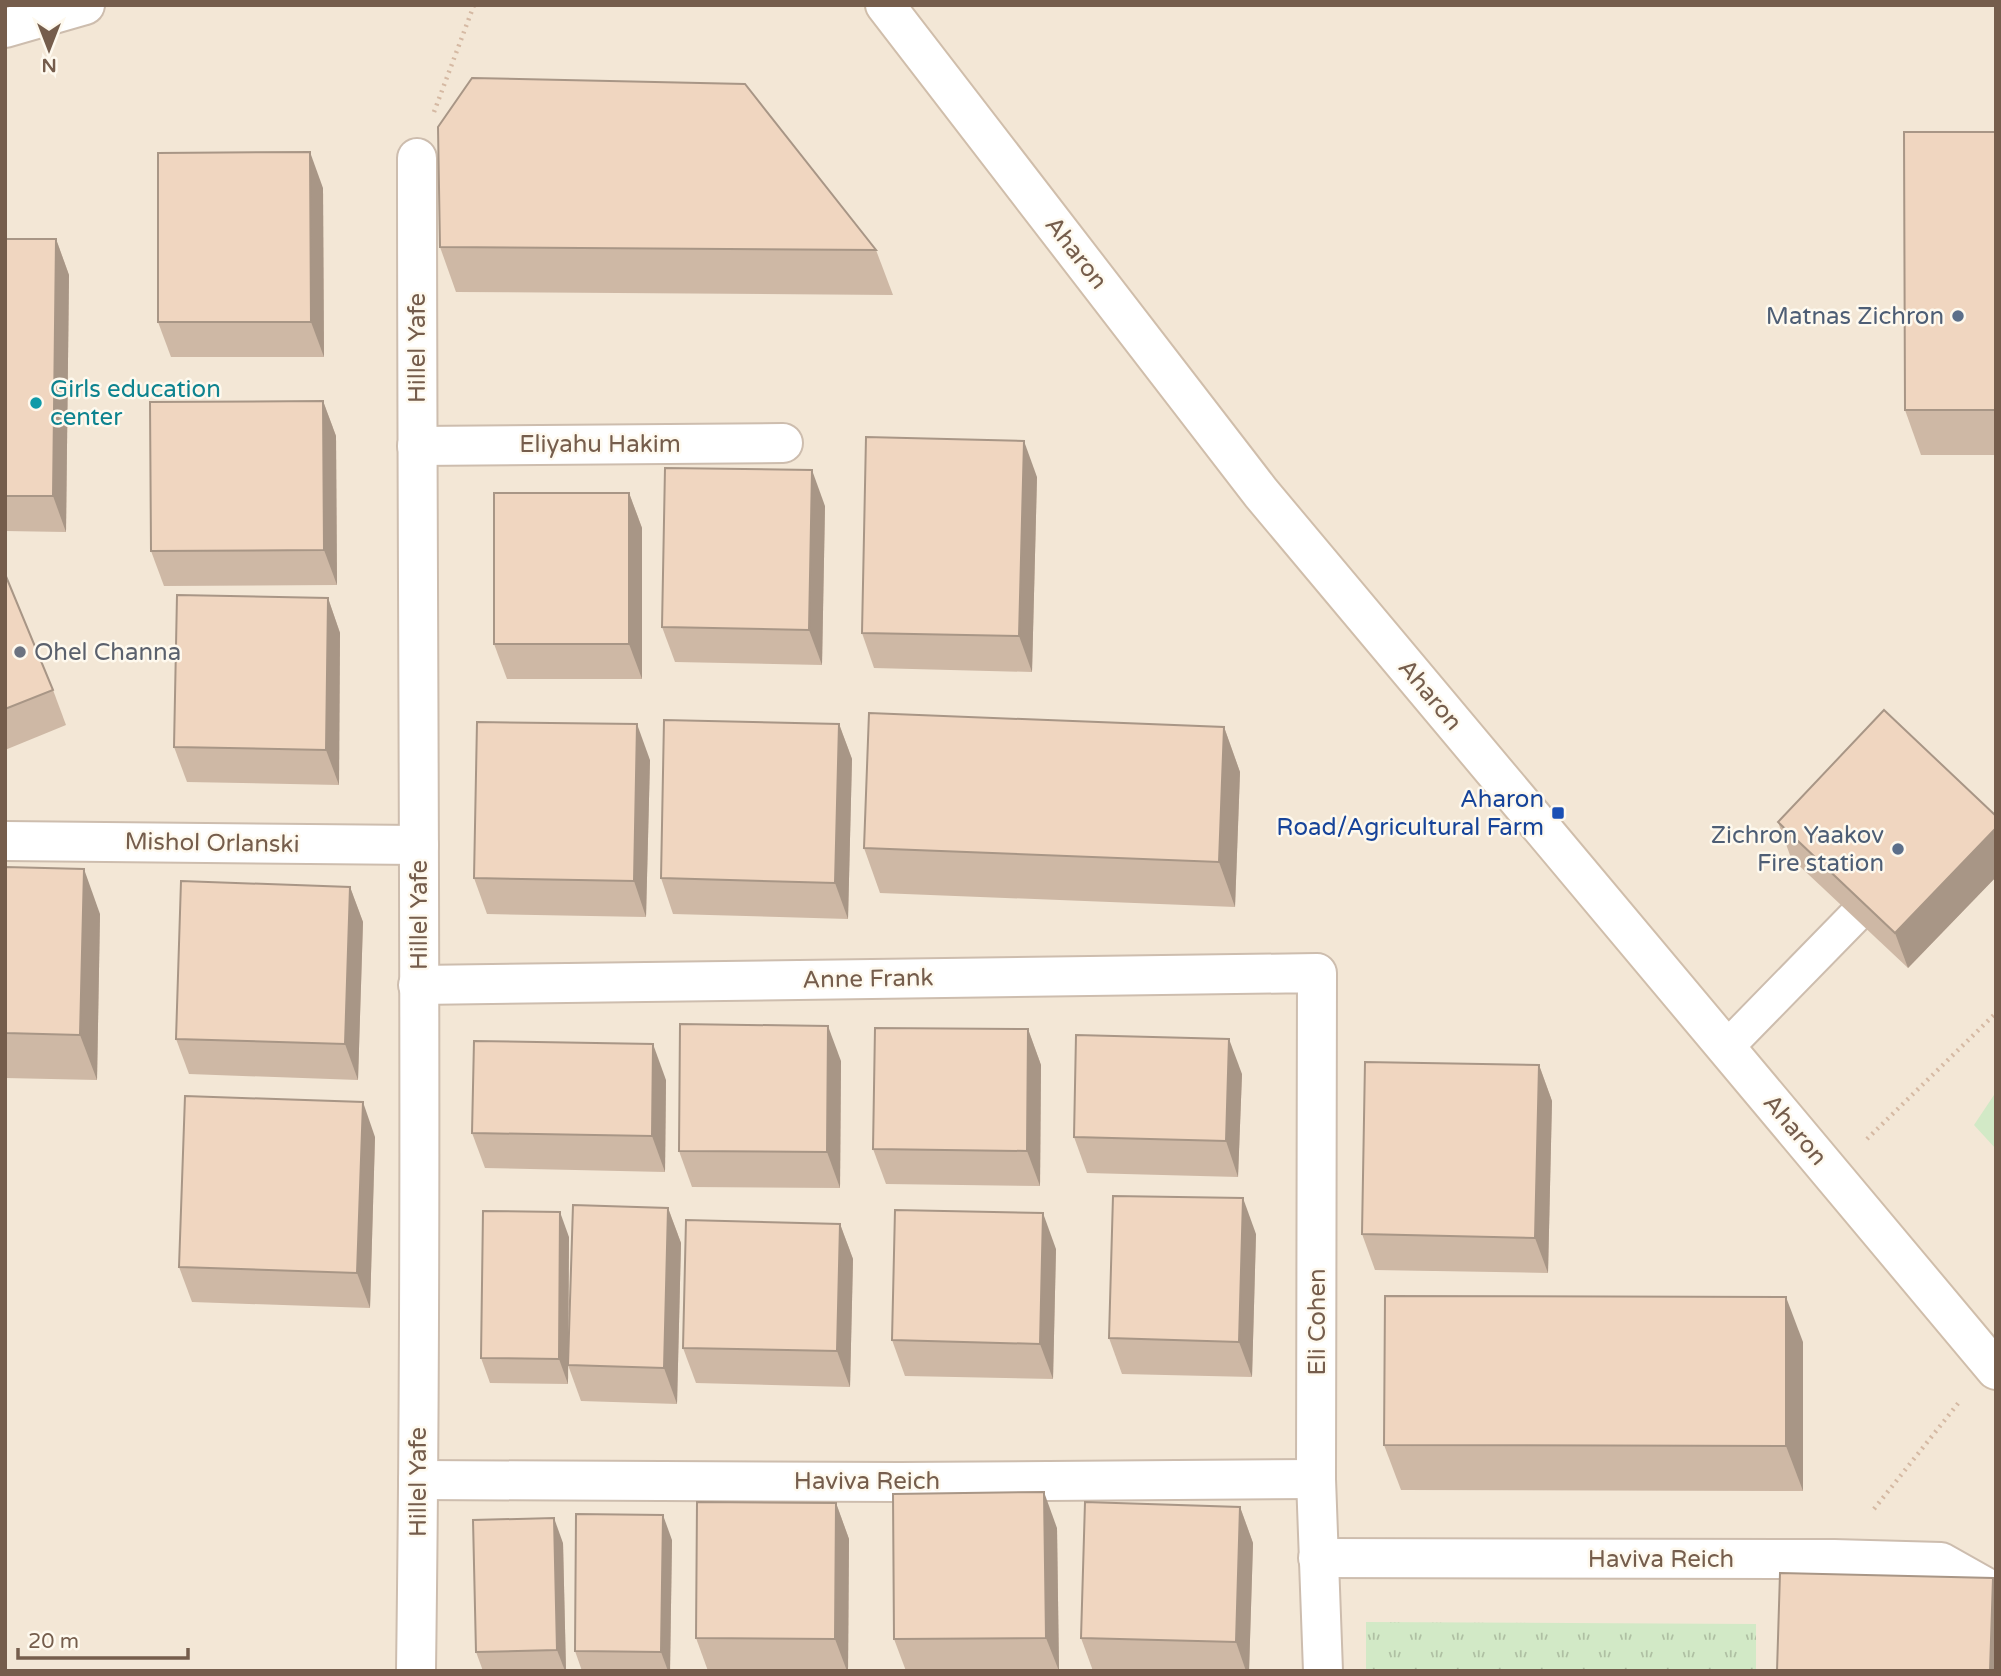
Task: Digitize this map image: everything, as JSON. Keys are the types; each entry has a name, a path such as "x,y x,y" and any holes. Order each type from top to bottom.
{"street":[{"path":"5,28 85,5"},
{"name":"Aharon","path":"884,5 1261,494 1993,1367"},
{"name":"Hillel Yafe","path":"416,1671 419,845 417,158"},
{"name":"Eliyahu Hakim","path":"417,446 783,443"},
{"name":"Mishol Orlanski","path":"5,841 419,845"},
{"name":"Anne Frank","path":"418,985 1317,973"},
{"name":"Eli Cohen","path":"1317,973 1316,1479 1323,1671"},
{"name":"Haviva Reich","path":"418,1480 914,1482 1316,1479"},
{"name":"Haviva Reich","path":"1318,1558 1834,1559 1941,1562 1996,1592"}],"lane":[{"path":"1726,1048 1853,917"}],"path":[{"path":"417,158 474,5"},
{"path":"1831,1174 1996,1013"},
{"path":"1834,1559 1993,1367"}],"shaded area":[{"path":"5,5 1996,5 1996,1671 5,1671"}],"green space":[{"path":"1996,1092 1996,1149 1974,1125"},
{"path":"1366,1622 1756,1624 1756,1671 1366,1671"}],"building":[{"path":"472,78 745,84 876,250 440,247 438,127"},
{"name":"Matnas Zichron","path":"1904,132 1996,132 1996,410 1905,410"},
{"path":"310,152 311,322 158,322 158,153"},
{"name":"Girls education center","path":"5,239 56,239 53,496 5,496"},
{"path":"323,401 324,550 151,551 150,402"},
{"path":"866,437 1024,441 1019,636 862,633"},
{"path":"665,468 812,470 809,630 662,627"},
{"path":"494,493 629,493 629,644 494,644"},
{"path":"5,574 53,690 5,709"},
{"path":"177,595 328,598 326,750 174,747"},
{"name":"Zichron Yaakov Fire station","path":"1884,710 1996,816 1996,828 1895,933 1778,822"},
{"path":"869,713 1224,727 1219,862 864,848"},
{"path":"664,720 839,724 835,883 661,878"},
{"path":"477,722 637,724 634,881 474,878"},
{"path":"5,867 84,869 80,1035 5,1033"},
{"path":"181,881 350,887 345,1044 176,1039"},
{"path":"680,1024 828,1026 827,1152 679,1151"},
{"path":"875,1028 1028,1029 1027,1151 873,1149"},
{"path":"1076,1035 1229,1039 1226,1141 1074,1137"},
{"path":"474,1041 653,1044 652,1136 472,1133"},
{"path":"1365,1062 1539,1065 1535,1238 1362,1234"},
{"path":"185,1096 363,1102 357,1273 179,1267"},
{"path":"1113,1196 1243,1198 1239,1342 1109,1338"},
{"path":"573,1205 668,1208 664,1368 568,1365"},
{"path":"895,1210 1043,1213 1040,1344 892,1340"},
{"path":"483,1211 560,1212 559,1359 481,1358"},
{"path":"686,1220 840,1224 837,1351 683,1348"},
{"path":"1385,1296 1786,1297 1786,1446 1384,1445"},
{"path":"1044,1492 1046,1638 894,1639 893,1494"},
{"path":"697,1502 836,1503 835,1639 696,1638"},
{"path":"1085,1502 1240,1507 1236,1642 1081,1638"},
{"path":"576,1514 663,1515 661,1652 575,1651"},
{"path":"554,1518 557,1650 476,1652 473,1520"},
{"path":"1780,1573 1993,1578 1990,1671 1777,1671"}],"place":[{"name":"Matnas Zichron","path":"1958,316"},
{"name":"Girls education center","path":"36,403"},
{"name":"Ohel Channa","path":"20,652"},
{"name":"Aharon Road/Agricultural Farm","path":"1558,813"},
{"name":"Zichron Yaakov Fire station","path":"1898,849"}]}
